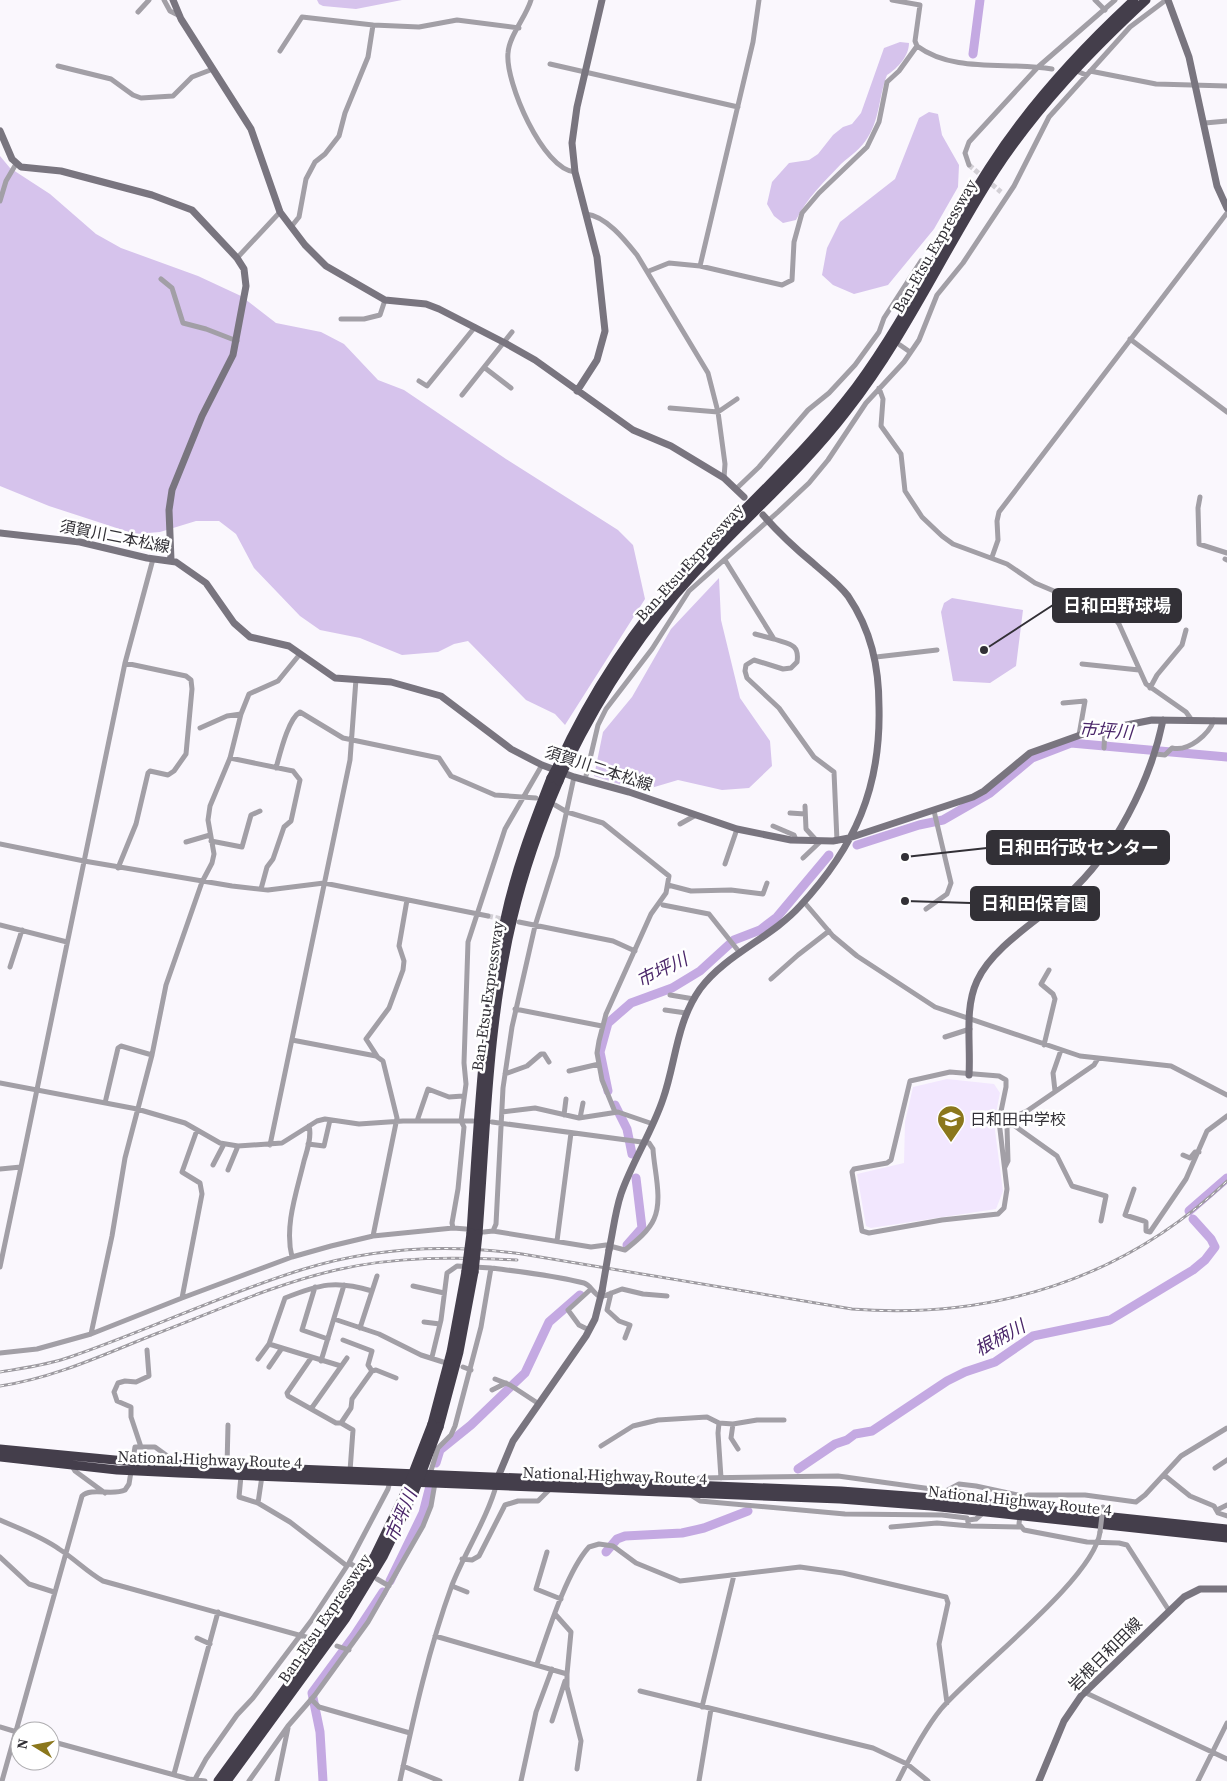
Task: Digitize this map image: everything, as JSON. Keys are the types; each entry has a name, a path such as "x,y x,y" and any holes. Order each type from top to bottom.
{"highway":[{"name":"Ban-Etsu Expressway","path":"228,1781 346,1618 383,1557 436,1425 470,1271 475,1232 486,1031 498,950 521,860 581,718 608,673 656,607 688,568 800,454 856,387 914,298 979,183 1018,126 1072,60 1134,0"},
{"name":"Ban-Etsu Expressway","path":"561,766 618,671 663,610 695,573 821,442 868,382 900,336 988,182 1020,136 1079,64 1146,0"},
{"name":"National Highway Route 4","path":"0,1449 132,1466 241,1476 435,1483 497,1482 841,1491 979,1503 1020,1511 1227,1538"},
{"name":"National Highway Route 4","path":"0,1458 72,1466 178,1464 430,1474 551,1488 687,1488 984,1512 1020,1511 1227,1528"},
{"name":"Ban-Etsu Expressway","path":"218,1781 348,1600 410,1492"}],"street":[{"path":"138,12 149,0"},
{"path":"164,0 170,11 180,16"},
{"path":"174,0 180,16 251,129 280,212 326,266 385,300 431,306 505,342 535,360 633,430 670,446 724,478 744,498"},
{"path":"531,0 510,44 508,54 514,88 522,112 536,136 558,163 566,170 575,172"},
{"path":"577,391 597,360 605,330 599,270 575,172 573,132 584,72 602,0"},
{"path":"700,266 753,42 759,0"},
{"path":"892,0 920,5 915,41 917,46 935,57 950,62 1052,69"},
{"path":"1095,0 1105,10"},
{"path":"970,165 966,153 969,142 1038,67 1115,0"},
{"path":"585,780 598,725 606,709 652,649 689,591 725,560 765,518 809,484 845,437 866,404 910,352 922,333 937,295 964,263 1031,155 1046,122 1130,27 1167,0 1196,84 1217,186 1227,208"},
{"path":"280,51 302,17 419,27 456,20 519,28"},
{"path":"291,227 299,217 306,179 315,162 325,154 339,136 345,113 368,57 373,24"},
{"path":"649,271 669,263 700,266 782,285 789,283 793,276 795,234 804,210 867,146 879,122 887,82 899,71 917,46"},
{"path":"550,64 738,107"},
{"path":"58,66 112,79 133,95 144,99 173,96 192,77 213,69"},
{"path":"1080,72 1156,84 1227,86"},
{"path":"1205,123 1227,121"},
{"path":"0,131 16,164 24,168 61,171 186,206 198,214 216,238 237,258 244,269 246,279 237,342 233,354 202,416 172,490 169,510 171,560"},
{"path":"0,201 6,181 16,164"},
{"path":"1001,192 1006,196"},
{"path":"237,258 280,212"},
{"path":"586,214 596,216 625,240 649,271 704,363 713,389 718,412 725,464 724,478"},
{"path":"992,557 998,540 997,521 1000,512 1227,214"},
{"path":"736,489 759,467 808,410 829,393 855,365 878,332 884,318 921,262"},
{"path":"161,279 172,288 183,323 206,329 237,342"},
{"path":"341,319 364,319 380,315 385,300"},
{"path":"419,381 427,386 475,327"},
{"path":"462,395 512,332"},
{"path":"878,332 885,335"},
{"path":"1130,339 1227,412"},
{"path":"900,345 910,352"},
{"path":"485,368 511,388"},
{"path":"879,388 882,400 881,426 901,454 902,478 909,499 922,517 947,541 992,557 1029,580 1108,613 1118,621 1139,670 1150,688 1183,709 1191,719"},
{"path":"670,408 718,412 737,399"},
{"path":"1200,496 1198,508 1199,544 1226,557"},
{"path":"400,1781 434,1636 462,1559 490,1508 512,1441 589,1330 602,1294 620,1196 663,1098 686,1013 714,973 785,920 804,902 827,875 867,803 878,752 879,678 876,657 861,619 843,590 765,518"},
{"name":"須賀川二本松線","path":"0,532 89,543 153,560 171,560 184,566 206,583 234,623 247,635 255,639 280,643 300,654 331,676 401,684 442,696 511,749 542,765 574,778 629,792 737,829 796,840 837,841 934,811 984,791 1034,750 1079,735 1152,720 1227,720"},
{"path":"0,1267 125,663 153,560"},
{"path":"725,560 774,638"},
{"path":"1075,615 1088,615 1094,607"},
{"path":"1150,688 1157,675 1182,645 1186,630"},
{"path":"755,634 774,638 795,646 798,656 794,666 786,669 752,660 745,668 746,676 779,708 814,757 834,772 837,841"},
{"path":"876,657 937,650"},
{"path":"91,1334 137,1109 152,1055 166,985 202,882 214,857 211,838 210,806 230,758 241,714 249,694 278,681 300,654"},
{"path":"118,868 136,824 148,773 150,771 168,774 174,771 186,754 192,689 191,680 186,676 125,663"},
{"path":"1082,664 1139,670"},
{"path":"270,1145 350,760 356,679"},
{"path":"1062,703 1085,701 1079,735"},
{"path":"276,768 286,735 297,712 302,713 343,738 439,758 451,776 495,795 524,795 536,798"},
{"path":"200,728 227,716 241,714"},
{"path":"969,1075 972,993 978,979 988,964 1004,948 1069,894 1090,872 1121,825 1155,754 1163,720"},
{"path":"1155,754 1165,754 1172,748 1180,749 1195,743 1214,720"},
{"path":"1104,748 1106,729"},
{"path":"230,758 293,772 300,780 291,821 284,827 273,860 267,867 261,889"},
{"path":"452,1228 464,1127 461,1121 466,1084 464,1063 468,942 505,829 542,765"},
{"path":"493,1231 496,1224 499,1185 505,1074 516,1009 535,926 557,856 574,778"},
{"path":"556,805 567,812 603,823 668,874 666,893 651,914 602,1026 597,1053 605,1091 614,1112"},
{"path":"803,858 819,840 806,829 805,806"},
{"path":"186,842 211,838 242,847 251,815 260,811"},
{"path":"926,909 947,894 951,883 934,811"},
{"path":"790,813 805,814"},
{"path":"680,824 696,815"},
{"path":"773,826 789,832 796,840"},
{"path":"725,864 737,829"},
{"path":"0,844 118,868 202,882 261,889 324,883 488,916"},
{"path":"668,885 691,891 731,890 763,894 767,883"},
{"path":"377,1057 366,1039 389,1008 403,970 404,961 399,946 407,900"},
{"path":"804,902 830,931 857,956 923,1001 950,1014 1044,1045 1097,1060 1149,1062 1171,1066 1227,1095"},
{"path":"663,905 709,914 740,953"},
{"path":"519,922 613,941 636,951"},
{"path":"0,925 67,942"},
{"path":"10,967 22,930"},
{"path":"771,979 798,955 830,931"},
{"path":"1044,1045 1055,999 1053,994 1041,984 1048,970"},
{"path":"670,995 694,999"},
{"path":"516,1009 602,1026"},
{"path":"665,1010 686,1013"},
{"path":"945,1037 970,1029"},
{"path":"292,1040 377,1057 383,1061 396,1122 373,1236"},
{"path":"105,1103 118,1048 121,1046 152,1055"},
{"path":"1055,1091 1052,1074 1061,1050"},
{"path":"505,1074 527,1066 540,1054 544,1054 549,1062"},
{"path":"1004,1168 1008,1161 1007,1128 1012,1118 1094,1065 1097,1060"},
{"path":"569,1071 599,1064"},
{"path":"947,1072 1000,1076 1006,1080 999,1121 1004,1168 1007,1189 1005,1205 1001,1213 942,1220 869,1233 861,1229 852,1172 854,1169 887,1163 891,1160 910,1080 947,1072"},
{"path":"0,1083 137,1109 186,1123 224,1144 238,1146 270,1145 291,1138 321,1120 359,1124 473,1121"},
{"path":"417,1121 428,1089 450,1097 463,1096"},
{"path":"564,1115 566,1099"},
{"path":"580,1118 583,1104"},
{"path":"502,1112 535,1108 580,1118 614,1112 653,1124"},
{"path":"1134,1189 1126,1215 1146,1222 1146,1232 1150,1232 1186,1179 1207,1131 1227,1116"},
{"path":"308,1144 324,1146 330,1120"},
{"path":"0,1353 37,1349 91,1334 292,1257 373,1236 452,1228 475,1232 493,1231 591,1247 601,1245 625,1250 655,1218 658,1202 653,1150 649,1143 492,1122"},
{"path":"1009,1125 1022,1130 1057,1156 1072,1186 1106,1196 1106,1203 1100,1221"},
{"path":"292,1257 289,1246 290,1229 308,1144 309,1126"},
{"path":"182,1298 202,1203 200,1183 182,1172 197,1130"},
{"path":"557,1242 571,1133"},
{"path":"213,1165 224,1144"},
{"path":"228,1170 238,1146"},
{"path":"1183,1155 1190,1158 1195,1152 1198,1152"},
{"path":"0,1169 21,1167"},
{"path":"432,1357 440,1324 449,1269 457,1266 524,1272 587,1283 591,1289 602,1294 622,1289 643,1294 667,1296"},
{"path":"430,1474 438,1448 451,1435 455,1426 481,1327 491,1268"},
{"path":"360,1328 377,1276"},
{"path":"258,1359 269,1344 285,1298 328,1284 344,1285 372,1291"},
{"path":"322,1361 344,1285"},
{"path":"413,1286 444,1293"},
{"path":"315,1288 302,1330 328,1339"},
{"path":"589,1330 579,1325 568,1310 591,1289"},
{"path":"611,1293 607,1310 619,1321 630,1325 625,1338"},
{"path":"334,1319 442,1362"},
{"path":"424,1322 440,1324"},
{"path":"343,1340 372,1350 368,1365 372,1371"},
{"path":"269,1344 341,1366"},
{"path":"270,1367 282,1348"},
{"path":"142,1447 132,1417 131,1407 117,1401 114,1392 118,1383 125,1381 136,1382 149,1376 147,1350"},
{"path":"311,1358 287,1393 311,1409 352,1430 350,1471"},
{"path":"311,1409 347,1358"},
{"path":"463,1368 471,1370"},
{"path":"372,1371 376,1370 396,1378"},
{"path":"341,1423 351,1408 352,1399 372,1371"},
{"path":"495,1379 506,1383 539,1404"},
{"path":"492,1390 506,1383"},
{"path":"601,1446 633,1426 658,1420 707,1417 719,1424 733,1424 758,1420 784,1420"},
{"path":"719,1424 721,1478"},
{"path":"733,1424 731,1438 738,1449"},
{"path":"227,1466 228,1425"},
{"path":"984,1512 969,1523 942,1515 845,1514 700,1501 687,1488 699,1478 838,1476 946,1492 953,1490 959,1484 1024,1496 1104,1497 1136,1502 1181,1456 1227,1428"},
{"path":"21,1721 54,1592 66,1554 66,1546 82,1496 87,1492 106,1493 125,1490 135,1447 155,1447 178,1464"},
{"path":"1214,1468 1227,1460"},
{"path":"72,1466 75,1471 106,1493"},
{"path":"1164,1475 1184,1493 1214,1506 1218,1513 1227,1516"},
{"path":"241,1476 239,1497 258,1503 290,1522 348,1564 358,1568"},
{"path":"258,1503 262,1476"},
{"path":"192,1780 237,1715 254,1698 301,1636 348,1564 390,1481"},
{"path":"249,1781 288,1726 349,1650 389,1586 423,1526 432,1506 435,1483"},
{"path":"462,1559 472,1560 479,1556 505,1505 538,1501 551,1488"},
{"path":"953,1490 970,1494 979,1503"},
{"path":"1020,1527 1020,1511 1024,1496"},
{"path":"898,1781 935,1718 947,1703 1045,1610 1076,1574 1099,1543 1104,1497"},
{"path":"1217,1510 1227,1505"},
{"path":"0,1520 31,1533 66,1554 90,1574 103,1581 313,1639"},
{"path":"891,1528 938,1523 969,1523 1020,1527 1024,1530 1099,1543 1127,1545 1168,1610"},
{"path":"537,1664 561,1599 582,1557 589,1547 595,1545 616,1547 636,1563 674,1580 686,1581 793,1567 813,1568 946,1597 948,1603 939,1648 947,1703"},
{"path":"548,1552 536,1589 561,1599"},
{"path":"0,1557 29,1584 54,1592"},
{"path":"702,1707 734,1575"},
{"path":"377,1579 389,1586"},
{"path":"452,1586 467,1592"},
{"name":"岩根日和田線","path":"1039,1781 1064,1721 1084,1692 1168,1610 1194,1591 1227,1589"},
{"path":"174,1774 218,1612"},
{"path":"552,1722 566,1676 571,1632 555,1614"},
{"path":"434,1636 537,1664 566,1676"},
{"path":"197,1638 210,1644"},
{"path":"337,1646 349,1650"},
{"path":"521,1781 536,1712 552,1669"},
{"path":"566,1676 581,1741 578,1769"},
{"path":"640,1691 873,1748 907,1764 928,1781"},
{"path":"1084,1692 1227,1759"},
{"path":"311,1699 319,1707 410,1733"},
{"path":"699,1781 711,1709"},
{"path":"1198,1781 1227,1723"},
{"path":"277,1781 288,1726"},
{"path":"60,1744 192,1780 205,1781"},
{"path":"2,1781 10,1756"},
{"path":"403,1766 440,1781"}],"shaded area":[{"path":"317,0 402,0 356,9 323,6"},
{"path":"900,42 909,43 909,48 899,65 887,75 875,122 868,137 816,190 796,220 783,223 774,216 767,204 772,182 789,163 809,160 818,154 833,135 843,127 852,124 861,113 884,48"},
{"path":"929,112 938,114 942,135 959,165 958,187 934,229 888,285 854,294 833,285 822,275 827,248 840,222 895,179 919,118"},
{"path":"0,156 10,168 50,194 96,234 121,248 198,276 241,296 276,323 321,332 344,344 378,380 404,390 506,459 618,530 633,545 645,599 565,725 555,714 526,700 468,641 454,644 438,652 402,655 360,638 320,630 300,616 254,568 236,534 219,521 196,521 160,532 135,534 49,506 0,486"},
{"path":"719,578 721,620 740,698 770,741 772,766 749,788 722,790 678,780 641,791 594,776 603,732 632,697 671,629"},
{"path":"952,598 1023,610 1016,666 990,683 953,681 941,612 944,603"},
{"name":"日和田中学校","path":"947,1079 994,1084 1000,1093 994,1123 1003,1191 996,1209 871,1228 866,1226 857,1174 904,1163 905,1122 913,1087"}],"waterway":[{"path":"973,54 980,0"},
{"name":"市坪川","path":"857,845 919,825 943,820 990,793 1032,758 1071,743 1227,757"},
{"name":"市坪川","path":"608,1091 600,1052 608,1023 631,1003 672,988 700,971 734,940 760,930 777,917 829,855"},
{"name":"市坪川","path":"615,1105 627,1129 632,1154"},
{"name":"市坪川","path":"627,1245 642,1228 636,1178"},
{"name":"根柄川","path":"1189,1211 1227,1178"},
{"name":"根柄川","path":"798,1469 835,1444 847,1440 855,1434 872,1431 947,1381 965,1372 995,1362 1033,1336 1110,1320 1193,1270 1205,1260 1215,1247 1211,1239 1193,1219"},
{"name":"市坪川","path":"436,1463 440,1450 471,1425 525,1373 549,1322 580,1295"},
{"name":"市坪川","path":"390,1581 423,1513 432,1478"},
{"name":"根柄川","path":"606,1552 617,1539 625,1536 682,1533 704,1528 748,1511"},
{"name":"市坪川","path":"323,1781 320,1732 312,1693 354,1636 383,1592"}],"tunnel":[{"path":"969,165 1001,192"},
{"path":"488,916 507,920"}],"railway":[{"path":"0,1372 62,1360 245,1289 304,1269 358,1256 413,1250 468,1249 522,1254 852,1309 904,1311 956,1307 1005,1299 1054,1286 1100,1267 1145,1244 1187,1215 1227,1181"},
{"path":"0,1386 61,1371 268,1290 336,1270 359,1265 404,1260 471,1258 517,1260"}],"place":[{"name":"日和田野球場","path":"984,650"},
{"name":"日和田行政センター","path":"905,857"},
{"name":"日和田保育園","path":"905,901"},
{"name":"日和田中学校","path":"951,1143"}]}
